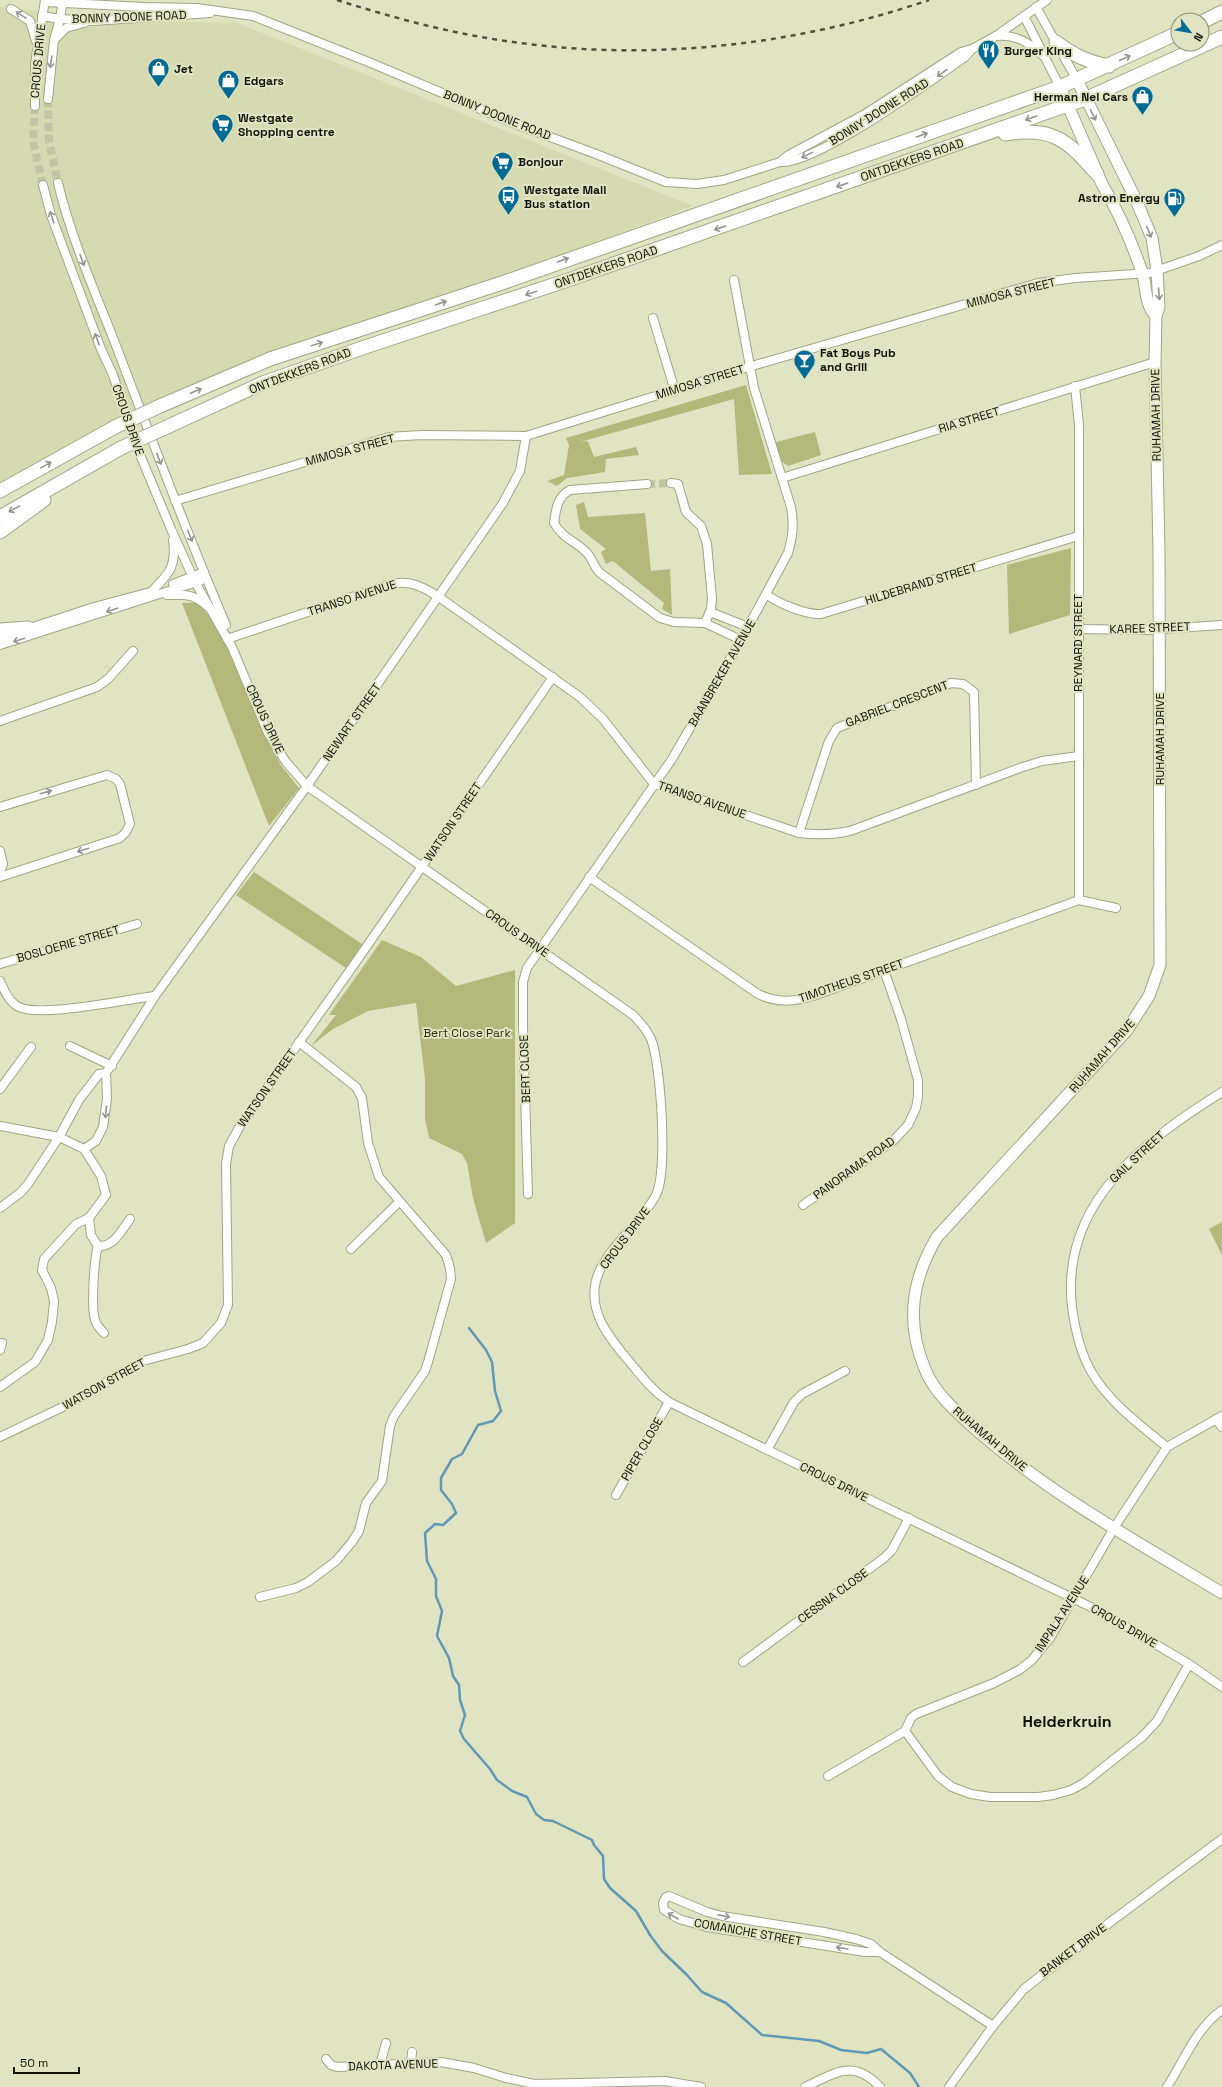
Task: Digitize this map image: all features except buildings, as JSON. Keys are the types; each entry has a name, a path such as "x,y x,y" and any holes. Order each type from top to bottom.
{"main road":[{"path":"1210,18 1222,12"},
{"name":"ONTDEKKERS ROAD","path":"0,490 116,427 160,406 270,359 494,285 1060,87 1109,66 1170,37"},
{"name":"ONTDEKKERS ROAD","path":"0,517 121,448 263,383 358,349 568,280 1085,99 1222,37"},
{"path":"1056,42 1077,57 1090,62 1109,66"},
{"path":"970,140 1020,132 1047,134 1060,138 1069,144 1098,174"},
{"path":"0,532 91,466"},
{"path":"0,630 28,628"}],"street":[{"name":"BONNY DOONE ROAD","path":"42,16 60,19 93,21 236,12 271,22 518,125 666,182 697,184 724,180 780,162 789,162 800,158 900,103 965,57 972,49 996,36 1046,0"},
{"name":"BONNY DOONE ROAD","path":"45,1 86,2 117,6 169,3 217,12"},
{"name":"CROUS DRIVE","path":"35,106 38,48 45,1"},
{"name":"CROUS DRIVE","path":"48,99 54,40 63,2"},
{"path":"169,3 173,16"},
{"path":"116,20 117,6"},
{"name":"RUHAMAH DRIVE","path":"1036,7 1077,80 1085,99 1136,200 1152,238 1157,270 1160,307 1156,316 1155,362 1162,944 1160,965 1150,996 1126,1030 937,1237 924,1258 919,1273 914,1312 914,1330 925,1370 935,1387 954,1410 1002,1452 1043,1482 1114,1528 1222,1592"},
{"path":"11,9 30,21 38,48"},
{"name":"RUHAMAH DRIVE","path":"1024,16 1049,62 1098,174 1111,199 1142,273 1150,310 1156,316"},
{"path":"54,40 66,28 93,21"},
{"name":"RUHAMAH DRIVE","path":"996,36 1003,35 1023,40 1031,44 1049,62"},
{"name":"CROUS DRIVE","path":"58,183 67,219 232,646 268,733 286,762 307,786 540,948 633,1015 647,1033 654,1050 661,1116 662,1166 660,1186 650,1204 617,1245 599,1272 596,1281 595,1301 597,1312 606,1333 654,1391 668,1402 1101,1612 1189,1664 1222,1687"},
{"name":"CROUS DRIVE","path":"43,185 54,222 101,349 113,375 141,457 194,580 230,638"},
{"name":"MIMOSA STREET","path":"175,501 389,437 421,435 526,436 752,366 1038,284 1075,278 1142,273 1157,270 1199,256 1222,245"},
{"name":"BAANBREKER AVENUE","path":"540,948 672,759 741,640 788,553 793,538 792,515 754,388 752,366 734,280"},
{"path":"653,318 675,391"},
{"name":"RIA STREET","path":"782,478 1155,362"},
{"name":"REYNARD STREET","path":"1075,386 1079,424 1079,900"},
{"name":"NEWART STREET","path":"109,1070 155,996 307,786 439,597 514,485 523,459 526,436"},
{"path":"671,483 678,484 686,512 703,529 707,544 712,598 710,612 705,623"},
{"path":"647,484 570,490 566,492 558,501 554,523 564,536 587,553 593,566 599,572 660,618 674,622 705,623 741,640"},
{"path":"152,594 169,574 174,563 174,548 171,529"},
{"name":"HILDEBRAND STREET","path":"766,594 774,601 812,614 821,614 1078,536"},
{"path":"0,645 205,575"},
{"name":"TRANSO AVENUE","path":"230,638 400,582 413,583 423,587 439,597 580,697 603,719 654,784 799,833 832,835 850,831 1042,761 1079,756"},
{"path":"0,637 94,607 152,594 186,594 195,596 220,622"},
{"path":"710,612 748,627"},
{"name":"KAREE STREET","path":"1078,629 1159,629 1222,624"},
{"path":"0,721 97,687 108,679 133,651"},
{"name":"WATSON STREET","path":"0,1437 69,1404 143,1361 188,1349 203,1343 221,1324 228,1305 227,1152 240,1126 553,677"},
{"name":"GABRIEL CRESCENT","path":"799,833 829,741 837,728 951,683 963,684 974,692 976,785"},
{"path":"0,807 107,775 116,779 120,784 130,827 120,838 0,877"},
{"path":"0,851 3,864 0,872"},
{"name":"TIMOTHEUS STREET","path":"589,876 758,994 769,999 795,1001 1079,900"},
{"path":"1079,900 1116,908"},
{"name":"BOSLOERIE STREET","path":"0,964 137,924"},
{"name":"BERT CLOSE","path":"528,1194 524,982 530,960 540,948"},
{"name":"PANORAMA ROAD","path":"803,1204 894,1140 908,1125 914,1112 918,1096 918,1080 901,1019 884,970"},
{"path":"0,980 12,1001 18,1006 28,1010 59,1010 155,996"},
{"path":"260,1597 296,1588 308,1582 336,1561 352,1542 358,1530 366,1503 382,1481 390,1426 394,1416 425,1371 437,1326 449,1291 451,1279 450,1268 446,1255 379,1177 368,1143 365,1113 360,1092 331,1066 300,1042"},
{"path":"70,1046 109,1070"},
{"path":"0,1089 31,1047"},
{"path":"0,1208 20,1194 59,1137 70,1115 90,1085 99,1074 109,1070"},
{"path":"84,1149 96,1141 102,1131 107,1099 109,1070"},
{"name":"GAIL STREET","path":"1167,1447 1130,1418 1106,1392 1092,1373 1080,1345 1074,1324 1071,1296 1071,1264 1080,1233 1096,1202 1114,1177 1152,1141 1182,1117 1222,1092"},
{"path":"0,1126 59,1137 84,1149 101,1176 106,1189 104,1199 89,1218 76,1224 44,1259 42,1270 51,1288 54,1301 52,1322 48,1340 35,1362 2,1383"},
{"path":"350,1249 399,1202"},
{"path":"89,1218 90,1235 98,1246"},
{"path":"98,1246 110,1245 130,1219"},
{"path":"98,1246 94,1259 94,1315 96,1324 104,1333"},
{"path":"767,1450 794,1402 802,1394 845,1371"},
{"name":"PIPER CLOSE","path":"616,1495 668,1402"},
{"path":"1167,1447 1219,1418 1222,1427"},
{"name":"IMPALA AVENUE","path":"828,1776 905,1731 911,1718 916,1714 994,1683 1019,1670 1031,1661 1050,1638 1114,1528 1167,1447"},
{"name":"CESSNA CLOSE","path":"743,1662 884,1558 892,1550 909,1518"},
{"path":"905,1731 938,1776 952,1787 971,1794 990,1797 1038,1797 1053,1795 1071,1790 1084,1783 1142,1737 1157,1721 1189,1664"},
{"name":"BANKET DRIVE","path":"949,2087 993,2026 1024,1989 1035,1979 1222,1839"},
{"name":"COMANCHE STREET","path":"880,1952 865,1952 707,1927 672,1916 664,1910 663,1903 666,1897 669,1896 707,1912 722,1916 824,1932 871,1944 880,1952 993,2026"},
{"path":"1167,2087 1196,2037 1206,2024 1222,2010"},
{"path":"380,2065 386,2043"},
{"path":"411,2064 412,2052"},
{"name":"DAKOTA AVENUE","path":"326,2059 331,2065 337,2067 447,2063 474,2068 506,2078 534,2084 665,2081 701,2087"},
{"path":"805,2087 836,2073 849,2070 865,2073 880,2087"}],"shaded area":[{"name":"Westgate Shopping centre","path":"0,7 54,13 61,19 237,23 693,206 141,410 0,487"}],"green space":[{"path":"746,385 772,474 739,475 734,399 580,442 588,441 594,457 636,447 639,455 606,459 605,472 567,478 557,486 547,481 564,475 569,445 566,438"},
{"path":"815,432 821,455 788,466 778,459 776,442"},
{"path":"584,502 588,517 645,513 651,571 670,569 672,615 662,609 664,603 613,561 606,564 601,552 606,549 580,529 576,505"},
{"path":"1071,548 1070,615 1009,634 1007,565"},
{"path":"182,603 198,603 218,627 280,764 299,788 269,826"},
{"path":"254,872 362,944 346,968 236,895"},
{"name":"Bert Close Park","path":"382,940 421,957 456,986 515,970 515,1223 486,1243 473,1198 467,1163 462,1154 429,1138 425,1118 425,1079 416,1003 368,1011 333,1029 311,1046 336,1015 329,1015"},
{"path":"1222,1222 1222,1255 1209,1229"}],"waterway":[{"path":"469,1328 486,1350 492,1362 495,1391 501,1411 493,1421 478,1425 462,1454 452,1459 441,1478 441,1490 452,1504 456,1513 443,1525 435,1524 425,1533 427,1561 436,1579 436,1596 442,1611 437,1636 449,1658 453,1676 459,1685 460,1700 465,1715 460,1731 464,1739 490,1769 497,1780 512,1791 527,1797 536,1814 544,1820 553,1821 592,1840 603,1856 604,1879 610,1888 636,1911 650,1935 662,1951 702,1992 726,2003 762,2035 819,2041 841,2050 867,2053 881,2049 910,2073 919,2087"}],"tunnel":[{"path":"48,99 49,141 58,183"},
{"path":"35,106 33,142 43,185"},
{"path":"647,484 671,483"}],"railway":[{"path":"337,0 424,25 468,35 565,48 618,50 671,49 724,45 776,38 879,16 929,0"}],"place":[{"name":"Burger King","path":"989,70"},
{"name":"Jet","path":"158,88"},
{"name":"Edgars","path":"228,100"},
{"name":"Herman Nel Cars","path":"1143,116"},
{"name":"Westgate Shopping centre","path":"222,144"},
{"name":"Bonjour","path":"503,182"},
{"name":"Westgate Mall Bus station","path":"509,216"},
{"name":"Astron Energy","path":"1175,218"},
{"name":"Fat Boys Pub and Grill","path":"805,380"}],"district":[{"name":"Helderkruin","path":"1067,1721"}]}
